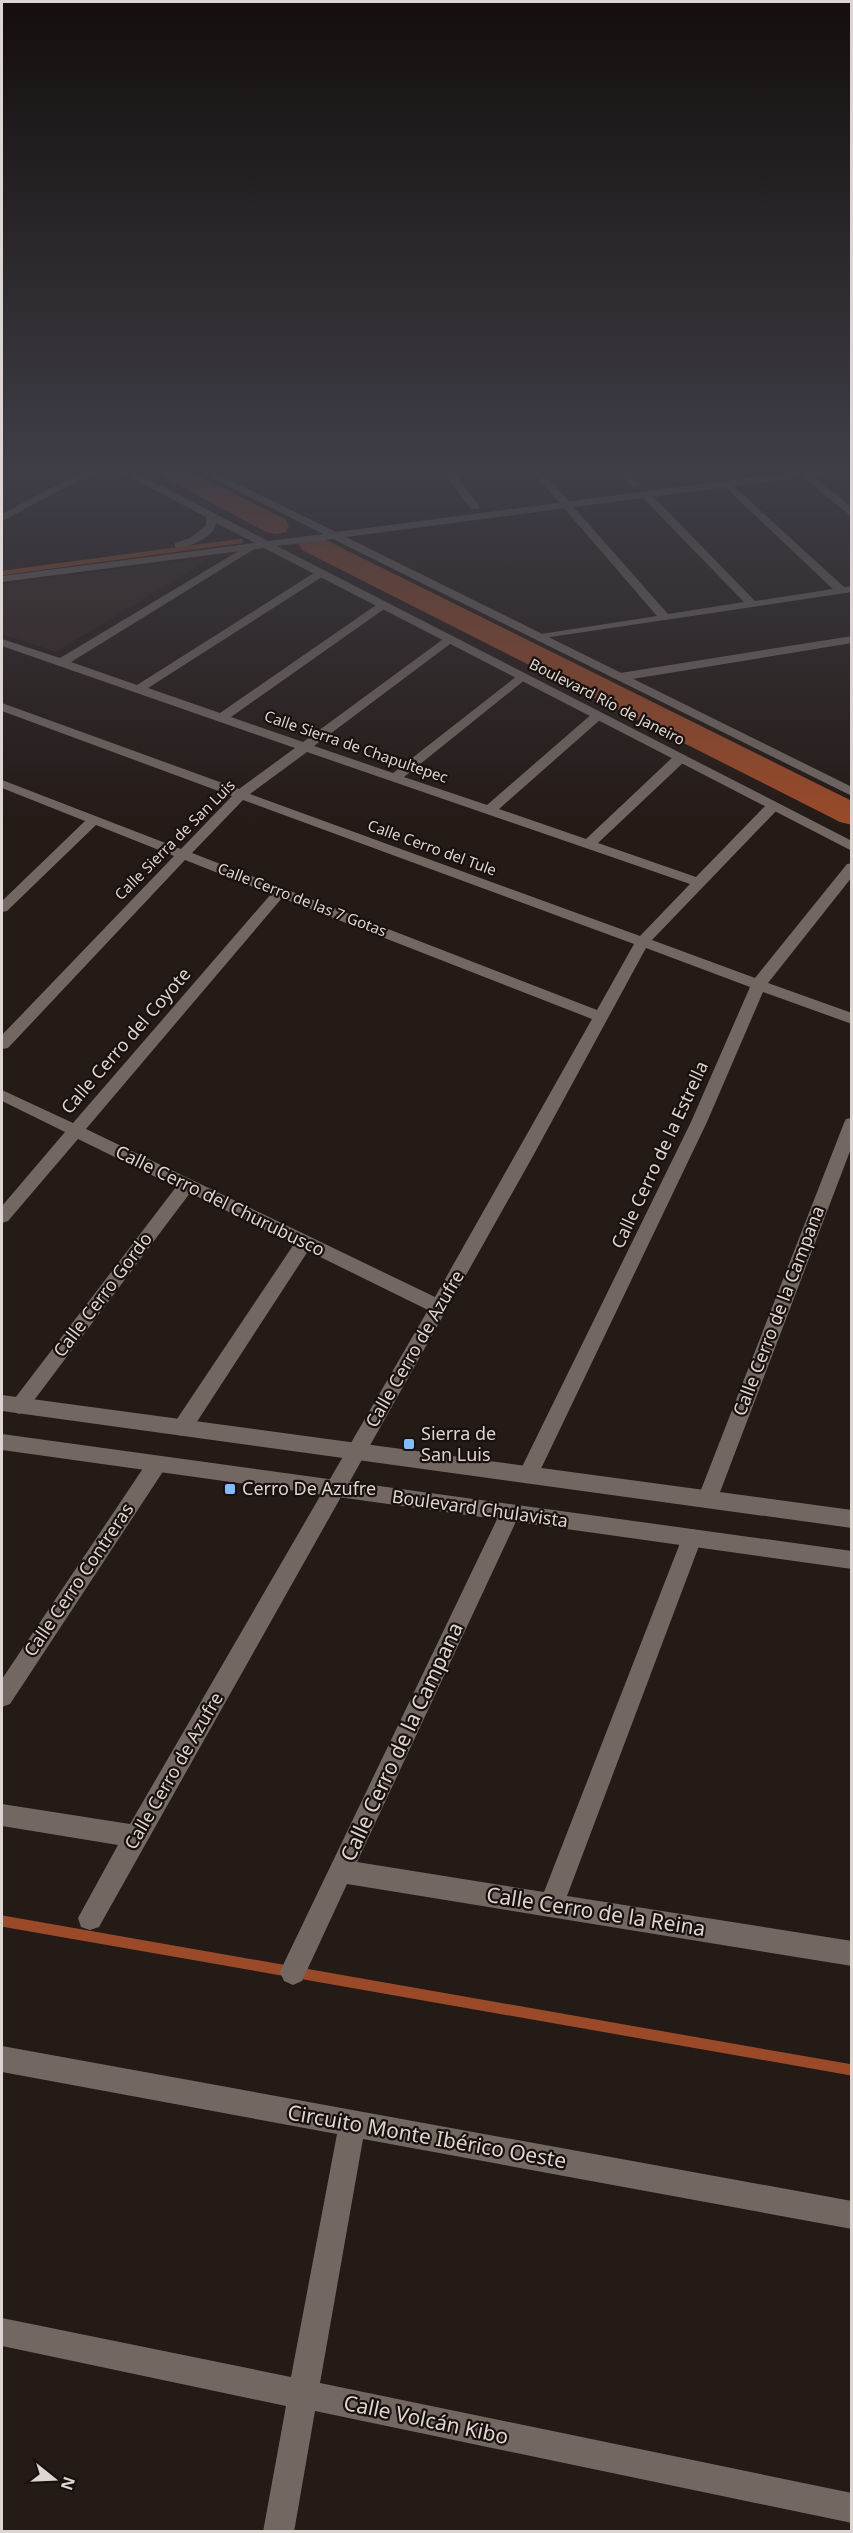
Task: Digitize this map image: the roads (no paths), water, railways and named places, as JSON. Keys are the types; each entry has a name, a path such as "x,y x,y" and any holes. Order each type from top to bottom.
{"street":[{"path":"62,662 176,589"},
{"path":"139,689 296,589"},
{"name":"Boulevard Río de Janeiro","path":"352,589 852,846"},
{"name":"Boulevard Río de Janeiro","path":"443,589 852,792"},
{"path":"640,589 665,618"},
{"path":"738,589 753,605"},
{"path":"541,638 847,590"},
{"path":"222,718 383,605"},
{"name":"Calle Sierra de San Luis","path":"2,1044 240,795 450,639"},
{"path":"620,677 852,639"},
{"name":"Calle Sierra de Chapultepec","path":"2,642 699,883"},
{"path":"395,778 522,676"},
{"name":"Calle Cerro del Tule","path":"2,707 852,1019"},
{"path":"490,810 597,716"},
{"path":"588,844 680,758"},
{"name":"Calle Cerro de las 7 Gotas","path":"4,788 183,854 602,1017"},
{"name":"Calle Cerro de Azufre","path":"90,1918 439,1307 642,942 773,806"},
{"path":"2,908 94,820"},
{"name":"Calle Cerro de la Estrella","path":"528,1475 699,1122 758,985 852,867"},
{"name":"Calle Cerro del Coyote","path":"2,1216 280,892"},
{"name":"Calle Cerro del Churubusco","path":"2,1095 439,1307"},
{"name":"Calle Cerro de la Campana","path":"706,1500 852,1123"},
{"name":"Calle Cerro Gordo","path":"10,1405 187,1185"},
{"path":"182,1428 305,1242"},
{"path":"10,1405 852,1520"},
{"name":"Boulevard Chulavista","path":"2,1442 852,1560"},
{"name":"Calle Cerro Contreras","path":"2,1697 157,1464"},
{"name":"Calle Cerro de la Campana","path":"293,1972 510,1513"},
{"path":"551,1905 692,1538"},
{"path":"2,1815 136,1837"},
{"name":"Calle Cerro de la Reina","path":"341,1871 852,1954"},
{"name":"Circuito Monte Ibérico Oeste","path":"2,2059 852,2215"},
{"path":"278,2532 352,2123"},
{"name":"Calle Volcán Kibo","path":"2,2332 852,2508"}],"waterway":[{"path":"402,589 852,815"},
{"path":"2,1921 852,2070"}],"place":[{"name":"Sierra de San Luis","path":"409,1444"},
{"name":"Cerro De Azufre","path":"230,1489"}]}
